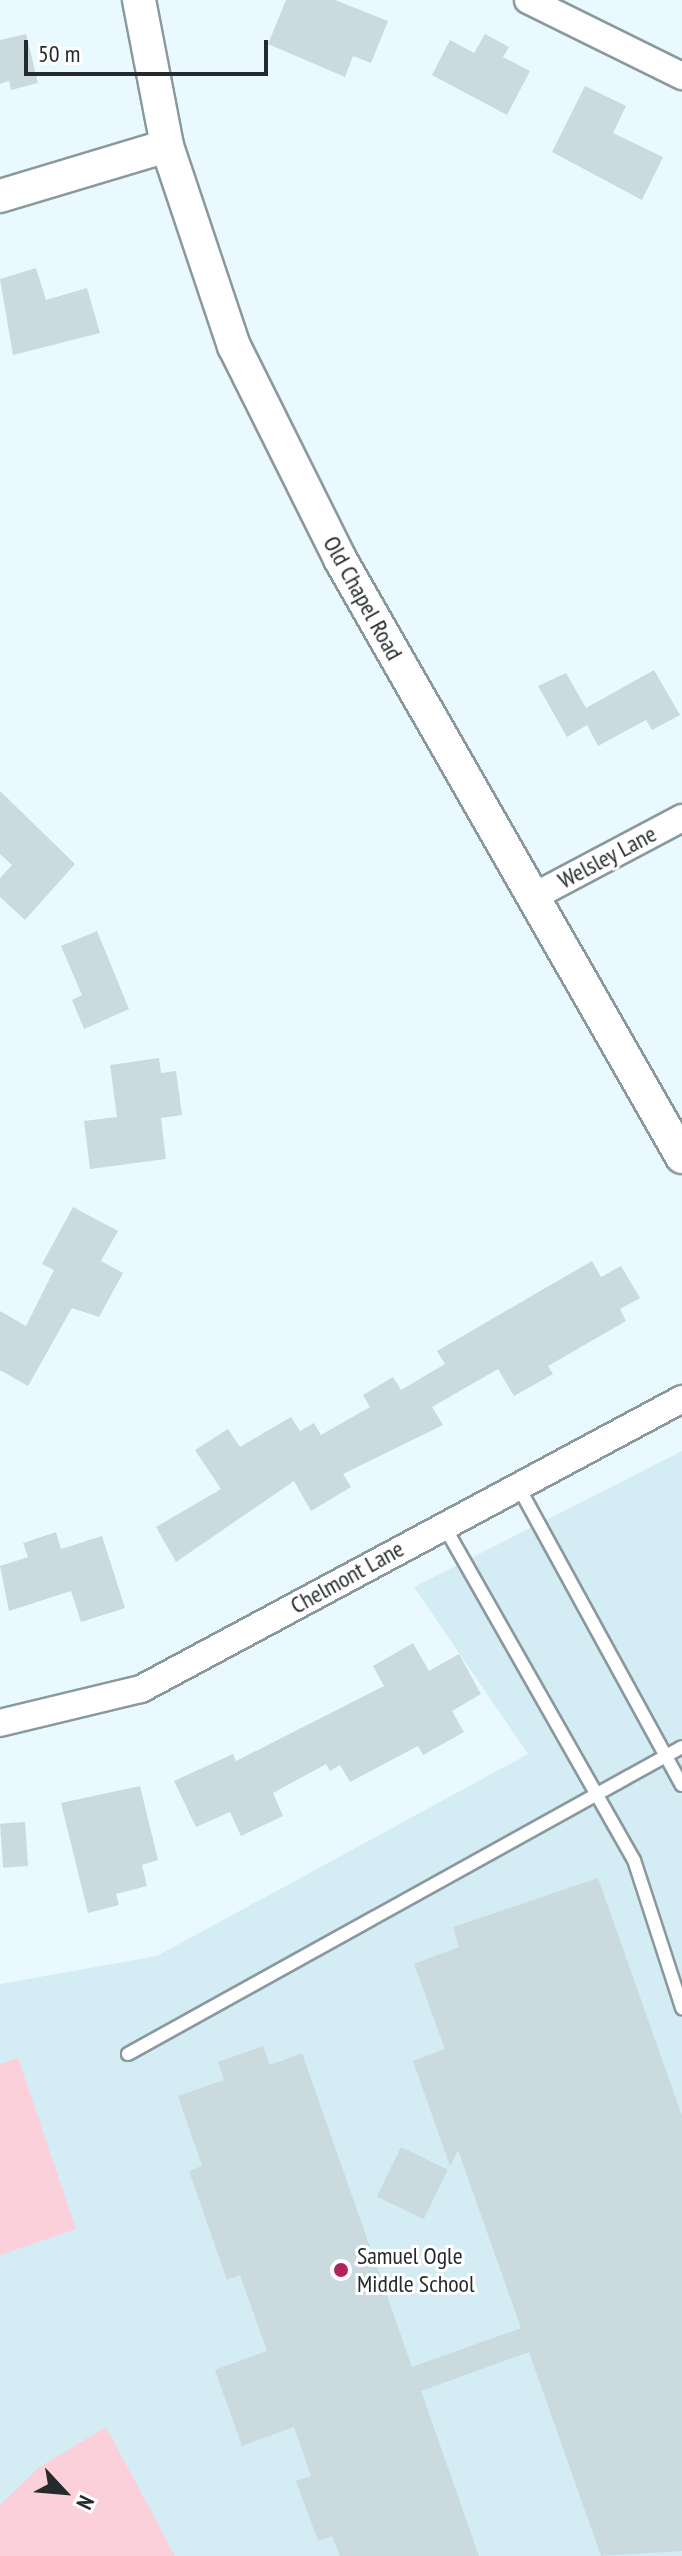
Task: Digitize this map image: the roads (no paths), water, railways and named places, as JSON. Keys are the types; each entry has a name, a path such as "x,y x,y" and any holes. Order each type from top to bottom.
{"street":[{"name":"Old Chapel Road","path":"139,0 167,146 211,291 280,444 682,1157"},
{"path":"528,0 682,76"},
{"path":"0,196 167,146"},
{"name":"Welsley Lane","path":"533,897 682,818"},
{"name":"Chelmont Lane","path":"0,1723 141,1689 516,1484 682,1399"}],"lane":[{"path":"516,1484 682,1785"},
{"path":"443,1524 634,1860 682,2008"},
{"path":"128,2054 595,1789 682,1747"}],"place":[{"name":"Samuel Ogle Middle School","path":"341,2270"}]}
